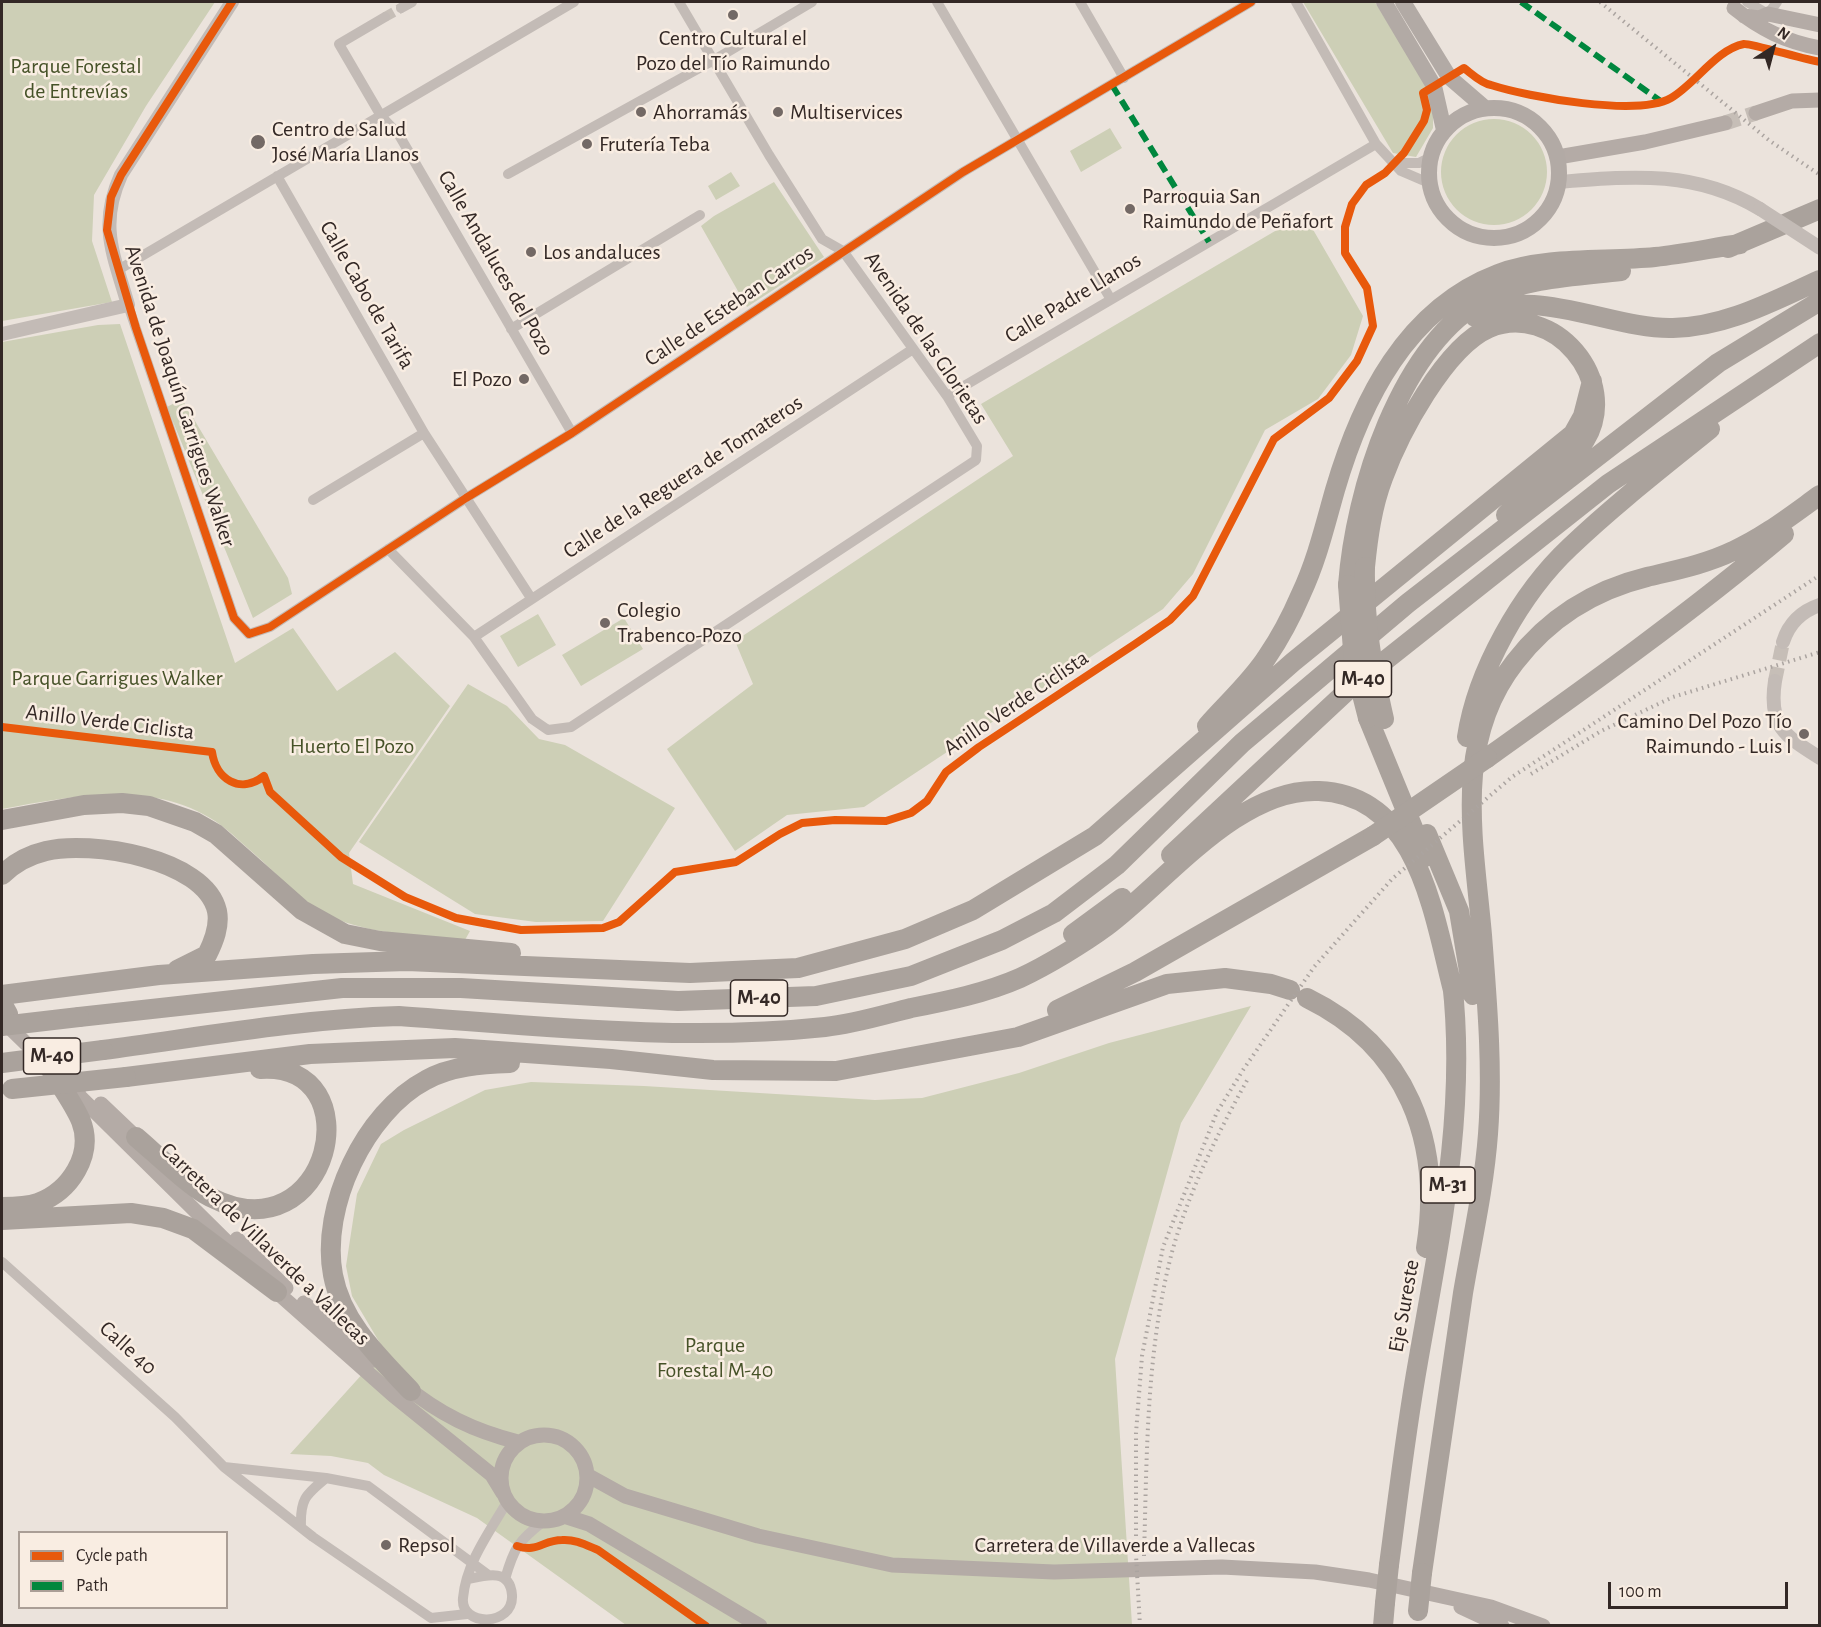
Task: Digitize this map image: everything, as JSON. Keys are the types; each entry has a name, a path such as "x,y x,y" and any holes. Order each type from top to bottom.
{"highway":[{"path":"1473,1234 1470,1181 1478,1057 1469,961 1456,902 1354,663 1348,585 1351,543 1362,493 1412,374 1432,345 1463,313 1489,297 1553,279 1659,267 1701,259 1820,209"},
{"path":"1141,795 1266,658 1310,572 1362,413 1400,348 1430,315 1471,286 1499,274 1525,267 1656,257 1740,244"},
{"path":"1393,415 1427,362 1460,327 1485,311 1518,304 1546,307 1628,323 1672,328 1711,323 1747,313 1820,280"},
{"name":"M-40","path":"3,1014 79,1017 342,988 461,988 678,1001 816,996 912,976 1002,940 1054,913 1117,865 1242,743 1456,565 1718,363 1820,301"},
{"path":"1454,994 1447,930 1434,881 1376,718 1364,613 1365,567 1370,526 1383,478 1410,420 1440,371 1463,348 1489,328 1519,322 1536,324 1553,331 1576,351 1592,381 1597,398 1594,418 1585,440 1569,458 1527,493 1456,565"},
{"name":"M-40","path":"2,1063 304,1022 358,1017 399,1016 689,1034 828,1027 930,1004 1016,966 1068,938 1137,887 1348,690 1608,484 1801,353 1820,343"},
{"path":"1481,932 1469,893 1461,793 1470,719 1484,676 1502,639 1533,591 1568,548 1801,353"},
{"path":"2,994 159,975 313,964 407,961 690,973 798,968 905,939 973,910 1045,869 1095,836 1293,662 1573,434 1583,416 1592,381"},
{"path":"1481,932 1472,826 1474,756 1478,735 1493,697 1514,663 1545,629 1573,607 1607,589 1732,552 1765,534 1820,495"},
{"path":"965,1047 1081,999 1135,972 1373,836 1606,673 1722,586 1820,501"},
{"path":"930,1004 1020,978 1104,928 1216,832 1263,801 1319,790 1360,801 1383,818 1412,851 1430,900 1454,994"},
{"path":"2,820 84,805 122,803 149,806 195,822 216,834 302,910 345,934 380,941 617,962 690,973"},
{"path":"2,875 27,857 68,848 117,852 159,862 197,881 217,909 218,927 212,944 207,955 197,961 159,975"},
{"name":"M-31","path":"1418,1618 1422,1573 1473,1234 1482,1191 1488,1132 1490,1050 1481,932"},
{"path":"7,1089 310,1054 455,1048 611,1059 713,1070 836,1071 1018,1037 1167,984 1225,978 1271,984 1298,994 1341,1017 1369,1041 1400,1080 1420,1124 1426,1145 1430,1194 1427,1244 1417,1307 1416,1373"},
{"name":"Eje Sureste","path":"1383,1626 1389,1565 1416,1373 1448,1192 1457,1068 1454,994"},
{"path":"411,1390 356,1330 333,1275 332,1242 335,1212 360,1148 378,1120 400,1097 426,1079 453,1069 489,1064 611,1059"},
{"path":"2,1207 39,1203 59,1191 71,1180 81,1164 84,1141 81,1122 48,1065"},
{"path":"136,1137 209,1197 236,1207 259,1208 285,1202 305,1187 319,1170 327,1145 326,1119 319,1097 301,1077 277,1068 210,1072 174,1071"},
{"path":"2,1220 131,1213 163,1218 193,1229 277,1292"}],"main road":[{"path":"1384,2 1434,86 1444,130"},
{"path":"1403,2 1446,73 1464,92 1485,108"},
{"path":"1737,7 1760,18 1773,8 1820,25"},
{"path":"1737,7 1759,28 1795,44 1820,48"},
{"path":"1756,113 1792,101 1820,100"},
{"path":"1485,108 1513,111 1539,124 1551,139 1558,157 1559,182 1554,200 1544,215 1530,228 1514,235 1495,238 1477,236 1452,222 1435,201 1430,183 1431,157 1444,130 1462,115 1485,108"},
{"path":"1558,157 1645,142 1725,123"},
{"name":"Carretera de Villaverde a Vallecas","path":"3,1014 48,1065 277,1292 393,1395 492,1475 505,1497"},
{"name":"Carretera de Villaverde a Vallecas","path":"3,1014 136,1137 283,1286 411,1390 448,1417 484,1434 518,1442"},
{"path":"538,1435 557,1436 578,1451 587,1475 582,1499 564,1516 544,1521 530,1519 517,1512 505,1497 500,1479 502,1465 508,1452 518,1442 538,1435"},
{"name":"Carretera de Villaverde a Vallecas","path":"587,1475 625,1496 758,1536 892,1565 1054,1572 1262,1567 1369,1580 1491,1607 1543,1626"},
{"path":"564,1516 590,1524 760,1626"},
{"path":"1439,1596 1502,1626"}],"street":[{"name":"Avenida de Joaquín Garrigues Walker","path":"232,2 121,175 111,197 107,230 129,305 234,618"},
{"path":"400,8 412,2"},
{"path":"118,270 574,2"},
{"name":"Avenida de las Glorietas","path":"474,637 532,719 548,730 571,727 976,460 977,446 947,396 843,251 822,238 769,155 679,2"},
{"path":"508,174 714,60 812,2"},
{"path":"937,2 1110,298"},
{"path":"1080,2 1124,78"},
{"name":"Calle de Esteban Carros","path":"234,618 249,634 270,627 466,498 572,433 963,172 1251,2"},
{"path":"1296,2 1376,144 1393,163 1410,175 1430,183"},
{"name":"Calle Andaluces del Pozo","path":"385,17 339,44 381,116 399,135 572,433"},
{"name":"Calle Padre Llanos","path":"947,396 1110,298 1376,144"},
{"path":"1393,163 1419,163 1431,157"},
{"name":"Calle Cabo de Tarifa","path":"277,176 424,433 531,598"},
{"path":"1559,182 1662,177 1703,183 1741,198 1820,248"},
{"path":"511,329 700,215"},
{"path":"2,334 129,305"},
{"name":"Calle de la Reguera de Tomateros","path":"474,637 913,349"},
{"path":"313,500 424,433"},
{"path":"388,549 474,637"},
{"path":"1784,642 1792,623 1804,612 1820,604"},
{"path":"1775,681 1772,704 1779,726 1790,740 1820,758"},
{"name":"Calle 40","path":"2,1262 175,1417 224,1467 300,1527 441,1626"},
{"path":"224,1467 326,1478 368,1486 487,1574"},
{"path":"300,1527 300,1506 309,1491 326,1478"},
{"path":"466,1619 463,1601 477,1551 505,1497"},
{"path":"505,1579 522,1538 544,1521"},
{"path":"431,1617 466,1619 486,1625 503,1618 511,1606 512,1593 505,1579 491,1573 469,1579"}],"green space":[{"name":"Parque Forestal de Entrevías","path":"2,2 215,2 146,106 94,195 92,241 112,302 2,321"},
{"path":"1303,2 1375,2 1433,97 1433,128 1416,157 1393,153"},
{"path":"1494,119 1514,123 1532,134 1543,152 1547,172 1543,192 1532,210 1514,221 1494,225 1474,221 1456,210 1445,192 1441,172 1445,152 1456,134 1474,123"},
{"path":"1110,128 1122,148 1081,172 1070,151"},
{"path":"731,172 740,186 716,200 708,186"},
{"path":"774,182 824,257 747,307 701,226 714,216"},
{"path":"1304,214 1363,316 1351,355 1318,399 1265,430 1193,574 1163,609 864,807 787,815 735,851 667,749 753,684 735,641 1013,456 981,404"},
{"name":"Parque Garrigues Walker","path":"120,324 235,663 293,628 337,691 395,652 450,706 349,853 353,884 470,931 465,940 385,932 354,925 328,915 297,893 222,826 197,811 170,801 143,796 87,796 2,809 2,342 98,325"},
{"path":"182,399 288,578 292,594 253,618 167,407"},
{"path":"538,614 556,645 518,667 500,636"},
{"path":"624,618 643,649 581,686 562,655"},
{"path":"468,684 507,706 539,739 565,745 675,808 603,921 536,922 475,914 359,842"},
{"name":"Parque Forestal M-40","path":"1251,1006 1181,1123 1115,1359 1132,1625 626,1625 477,1518 384,1475 368,1463 331,1456 290,1454 384,1350 352,1296 346,1266 357,1194 381,1144 404,1130 485,1090 531,1082 644,1086 875,1100 922,1098 1019,1073 1109,1043"}],"tunnel":[{"path":"385,17 401,8"},
{"path":"1725,123 1756,113"},
{"path":"1775,681 1783,642"}],"railway":[{"path":"1600,2 1770,141 1820,175"},
{"path":"1140,1626 1136,1555 1136,1433 1142,1356 1163,1247 1217,1112 1243,1070 1314,967 1392,879 1512,777 1820,575"},
{"path":"1531,774 1601,731 1673,697 1820,652"},
{"path":"1144,1556 1149,1403 1163,1289 1179,1229 1196,1184 1215,1140 1249,1077"}],"marked path":[{"path":"1521,2 1662,102"},
{"path":"1112,85 1209,242"}],"cycle path":[{"path":"232,2 121,175 111,197 107,230 136,328 234,618 249,634 270,627 466,498 572,433 963,172 1251,2"},
{"name":"Anillo Verde Ciclista","path":"2,727 212,752 218,770 231,781 246,784 255,782 264,776 270,792 341,857 405,897 456,918 521,930 603,928 619,922 675,872 736,862 802,823 835,820 886,821 911,813 927,801 946,772 979,747 1170,620 1193,596 1274,439 1329,398 1357,361 1373,326 1367,288 1345,253 1345,227 1352,204 1366,185 1385,173 1404,153 1424,121 1427,110 1423,93 1464,68 1487,84 1530,95 1582,103 1634,106 1671,98 1715,60 1734,47 1744,44 1820,62"},
{"path":"517,1546 530,1548 567,1540 589,1546 706,1626"}],"place":[{"name":"Centro Cultural el Pozo del Tío Raimundo","path":"733,15"},
{"name":"Ahorramás","path":"641,112"},
{"name":"Multiservices","path":"778,112"},
{"name":"Centro de Salud José María Llanos","path":"258,142"},
{"name":"Frutería Teba","path":"587,144"},
{"name":"Parroquia San Raimundo de Peñafort","path":"1130,209"},
{"name":"Los andaluces","path":"531,252"},
{"name":"El Pozo","path":"524,379"},
{"name":"Colegio Trabenco-Pozo","path":"605,623"},
{"name":"Camino Del Pozo Tío Raimundo - Luis I","path":"1804,734"},
{"name":"Repsol","path":"386,1545"}],"park label":[{"name":"Huerto El Pozo","path":"352,746"}]}
